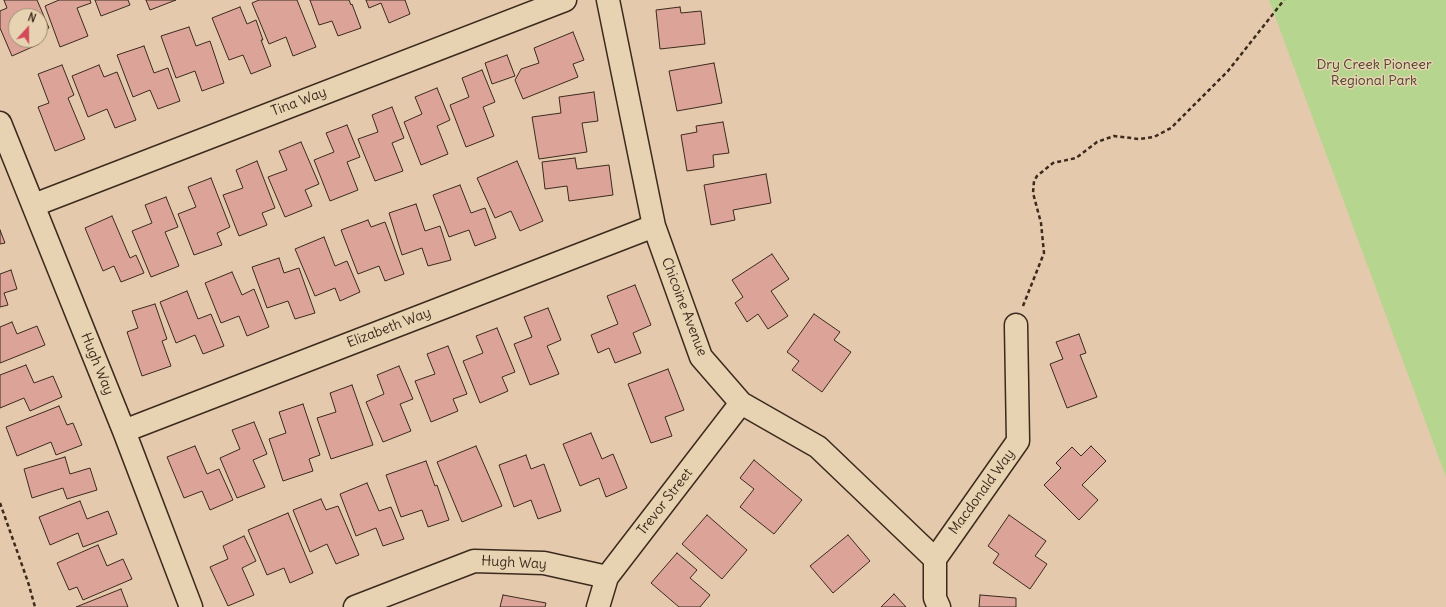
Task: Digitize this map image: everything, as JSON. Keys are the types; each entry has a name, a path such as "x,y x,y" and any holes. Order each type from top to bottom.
{"street":[{"name":"Tina Way","path":"34,205 565,0"},
{"name":"Chicoine Avenue","path":"608,0 654,226 701,357 741,403 818,448 935,559"},
{"name":"Hugh Way","path":"0,123 124,431 191,607"},
{"name":"Elizabeth Way","path":"124,431 654,226"},
{"name":"Macdonald Way","path":"935,559 1018,441 1016,325"},
{"name":"Trevor Street","path":"598,607 607,577 741,403"},
{"path":"935,559 935,598 939,607"},
{"name":"Hugh Way","path":"356,607 474,561 544,563 607,577"}],"path":[{"path":"1016,325 1044,253 1041,223 1033,193 1034,181 1037,176 1053,163 1076,158 1098,142 1114,136 1139,139 1154,137 1171,128 1228,72 1284,0"},
{"path":"0,503 28,582 35,607"}],"green space":[{"name":"Dry Creek Pioneer Regional Park","path":"1269,0 1446,0 1446,477"}],"building":[{"path":"4,0 37,0 40,8 8,8 8,47 0,28 0,11 7,8"},
{"path":"59,0 90,0 91,3 77,8 88,36 60,47 48,14 48,8 46,8 45,6"},
{"path":"95,0 128,0 130,5 101,16"},
{"path":"146,0 176,0 150,10"},
{"path":"259,0 297,0 316,47 293,56 286,37 269,44 252,3"},
{"path":"310,0 349,0 361,28 338,36 332,21 319,25"},
{"path":"366,0 405,0 410,14 389,23 381,3 369,8"},
{"path":"240,7 247,24 256,20 263,40 261,40 271,66 251,74 243,55 229,60 212,18"},
{"path":"680,7 681,13 701,11 705,44 660,49 656,10"},
{"path":"189,27 196,46 210,41 224,83 202,91 195,71 176,78 161,36"},
{"path":"573,32 584,60 573,64 578,77 523,99 515,80 521,69 539,63 534,48"},
{"path":"144,46 154,73 168,68 180,101 158,109 150,90 133,97 117,55"},
{"path":"9,48 30,48 12,56"},
{"path":"507,55 515,76 492,84 485,63"},
{"path":"714,63 722,103 677,111 669,71"},
{"path":"62,65 74,95 68,98 85,139 55,151 38,107 49,103 38,74"},
{"path":"99,65 104,77 117,72 136,120 115,128 107,109 88,117 72,76"},
{"path":"482,70 495,102 483,107 494,136 466,147 450,105 469,97 462,78"},
{"path":"437,88 450,120 437,126 448,154 421,165 404,122 422,114 415,97"},
{"path":"594,92 598,121 582,123 587,152 539,159 532,117 561,113 559,97"},
{"path":"392,107 404,138 392,143 403,171 375,181 358,139 378,132 372,115"},
{"path":"723,122 729,153 713,155 714,167 687,171 681,135 697,132 696,126"},
{"path":"347,125 360,157 347,162 358,190 330,201 314,160 334,152 326,133"},
{"path":"301,142 319,184 305,190 312,206 285,217 268,177 287,170 279,151"},
{"path":"575,158 577,169 609,165 613,195 569,201 567,186 545,189 542,162"},
{"path":"257,161 275,208 262,213 267,225 239,236 223,195 243,188 236,170"},
{"path":"517,161 543,221 520,231 511,211 495,218 477,178"},
{"path":"766,174 771,203 733,210 735,220 711,225 704,185"},
{"path":"211,178 230,227 217,233 222,245 194,255 178,214 196,207 188,187"},
{"path":"460,185 471,213 485,208 496,238 475,246 469,230 449,237 433,195"},
{"path":"166,197 178,227 165,232 179,266 151,277 132,231 152,223 145,205"},
{"path":"416,204 425,231 440,226 451,260 428,266 422,248 402,255 389,213"},
{"path":"112,216 130,258 136,255 144,273 121,282 114,266 103,271 85,228"},
{"path":"368,220 371,227 385,222 404,274 385,281 379,266 358,274 341,230"},
{"path":"0,230 5,243 0,244"},
{"path":"324,237 335,266 347,261 360,292 340,301 335,288 315,296 295,249"},
{"path":"772,254 789,279 771,291 788,316 768,329 758,314 747,322 735,303 743,297 732,280"},
{"path":"279,258 284,273 299,268 315,313 295,319 288,301 267,308 252,267"},
{"path":"11,270 17,289 4,293 8,305 0,307 0,274"},
{"path":"232,272 242,295 254,289 269,327 247,336 239,316 221,323 205,283"},
{"path":"635,285 651,325 633,333 641,353 615,363 609,348 598,353 591,335 618,324 607,296"},
{"path":"187,291 198,319 211,314 224,346 203,354 195,335 176,343 160,302"},
{"path":"155,304 167,339 162,341 171,366 142,376 127,332 138,328 132,311"},
{"path":"548,308 561,340 547,346 559,374 530,385 514,344 532,337 524,317"},
{"path":"814,314 840,332 834,340 851,352 822,392 792,370 799,361 787,352"},
{"path":"12,322 17,334 37,326 45,345 0,363 0,327"},
{"path":"497,328 515,372 502,377 508,391 480,403 463,361 483,353 476,336"},
{"path":"1079,334 1086,353 1080,355 1097,397 1067,408 1050,364 1063,359 1056,342"},
{"path":"448,346 467,394 453,399 458,411 431,422 415,381 435,374 427,354"},
{"path":"26,365 34,383 53,376 62,397 30,411 24,398 0,408 0,375"},
{"path":"399,366 413,399 400,404 411,431 383,442 366,402 384,394 377,375"},
{"path":"668,369 684,410 665,417 672,436 651,443 628,384"},
{"path":"352,385 373,445 331,459 317,418 336,412 330,393"},
{"path":"303,404 320,455 309,459 313,471 283,481 269,439 286,433 279,412"},
{"path":"59,406 67,425 73,423 82,445 56,455 51,442 17,456 6,427"},
{"path":"254,422 267,454 253,460 265,487 237,498 220,458 240,449 232,430"},
{"path":"591,433 602,459 613,454 627,488 606,497 599,478 580,486 563,444"},
{"path":"195,446 207,474 219,469 233,500 210,510 202,491 184,498 167,457"},
{"path":"476,446 502,506 462,522 437,462"},
{"path":"1091,446 1106,461 1082,485 1098,500 1079,520 1044,485 1061,468 1056,463 1072,447 1081,456"},
{"path":"526,455 531,469 544,464 561,511 538,519 531,500 514,507 499,465"},
{"path":"65,457 70,474 90,468 97,490 67,499 63,488 32,498 24,469"},
{"path":"754,460 802,500 774,534 740,507 754,489 740,478"},
{"path":"426,461 435,486 437,485 449,520 428,527 422,510 401,517 386,475"},
{"path":"367,483 379,511 391,507 404,539 383,546 376,528 356,536 340,494"},
{"path":"321,499 326,510 338,506 359,555 336,564 327,544 310,552 293,510"},
{"path":"80,501 87,519 108,511 117,534 83,547 78,533 50,545 39,517"},
{"path":"288,513 313,573 290,583 284,568 267,575 248,530"},
{"path":"707,515 747,550 722,579 682,544"},
{"path":"1009,515 1046,541 1035,556 1047,564 1030,589 993,563 999,554 988,546"},
{"path":"848,535 870,561 833,593 810,566"},
{"path":"244,536 256,561 242,568 254,595 228,606 210,567 228,559 223,546"},
{"path":"98,545 107,566 123,559 132,579 83,600 77,587 69,590 57,563"},
{"path":"677,553 697,570 690,578 710,595 700,607 679,607 651,583"},
{"path":"121,589 128,607 76,607"},
{"path":"894,594 906,607 881,607"},
{"path":"503,595 546,603 545,607 500,607"},
{"path":"980,595 1016,598 1016,607 979,607"}]}
